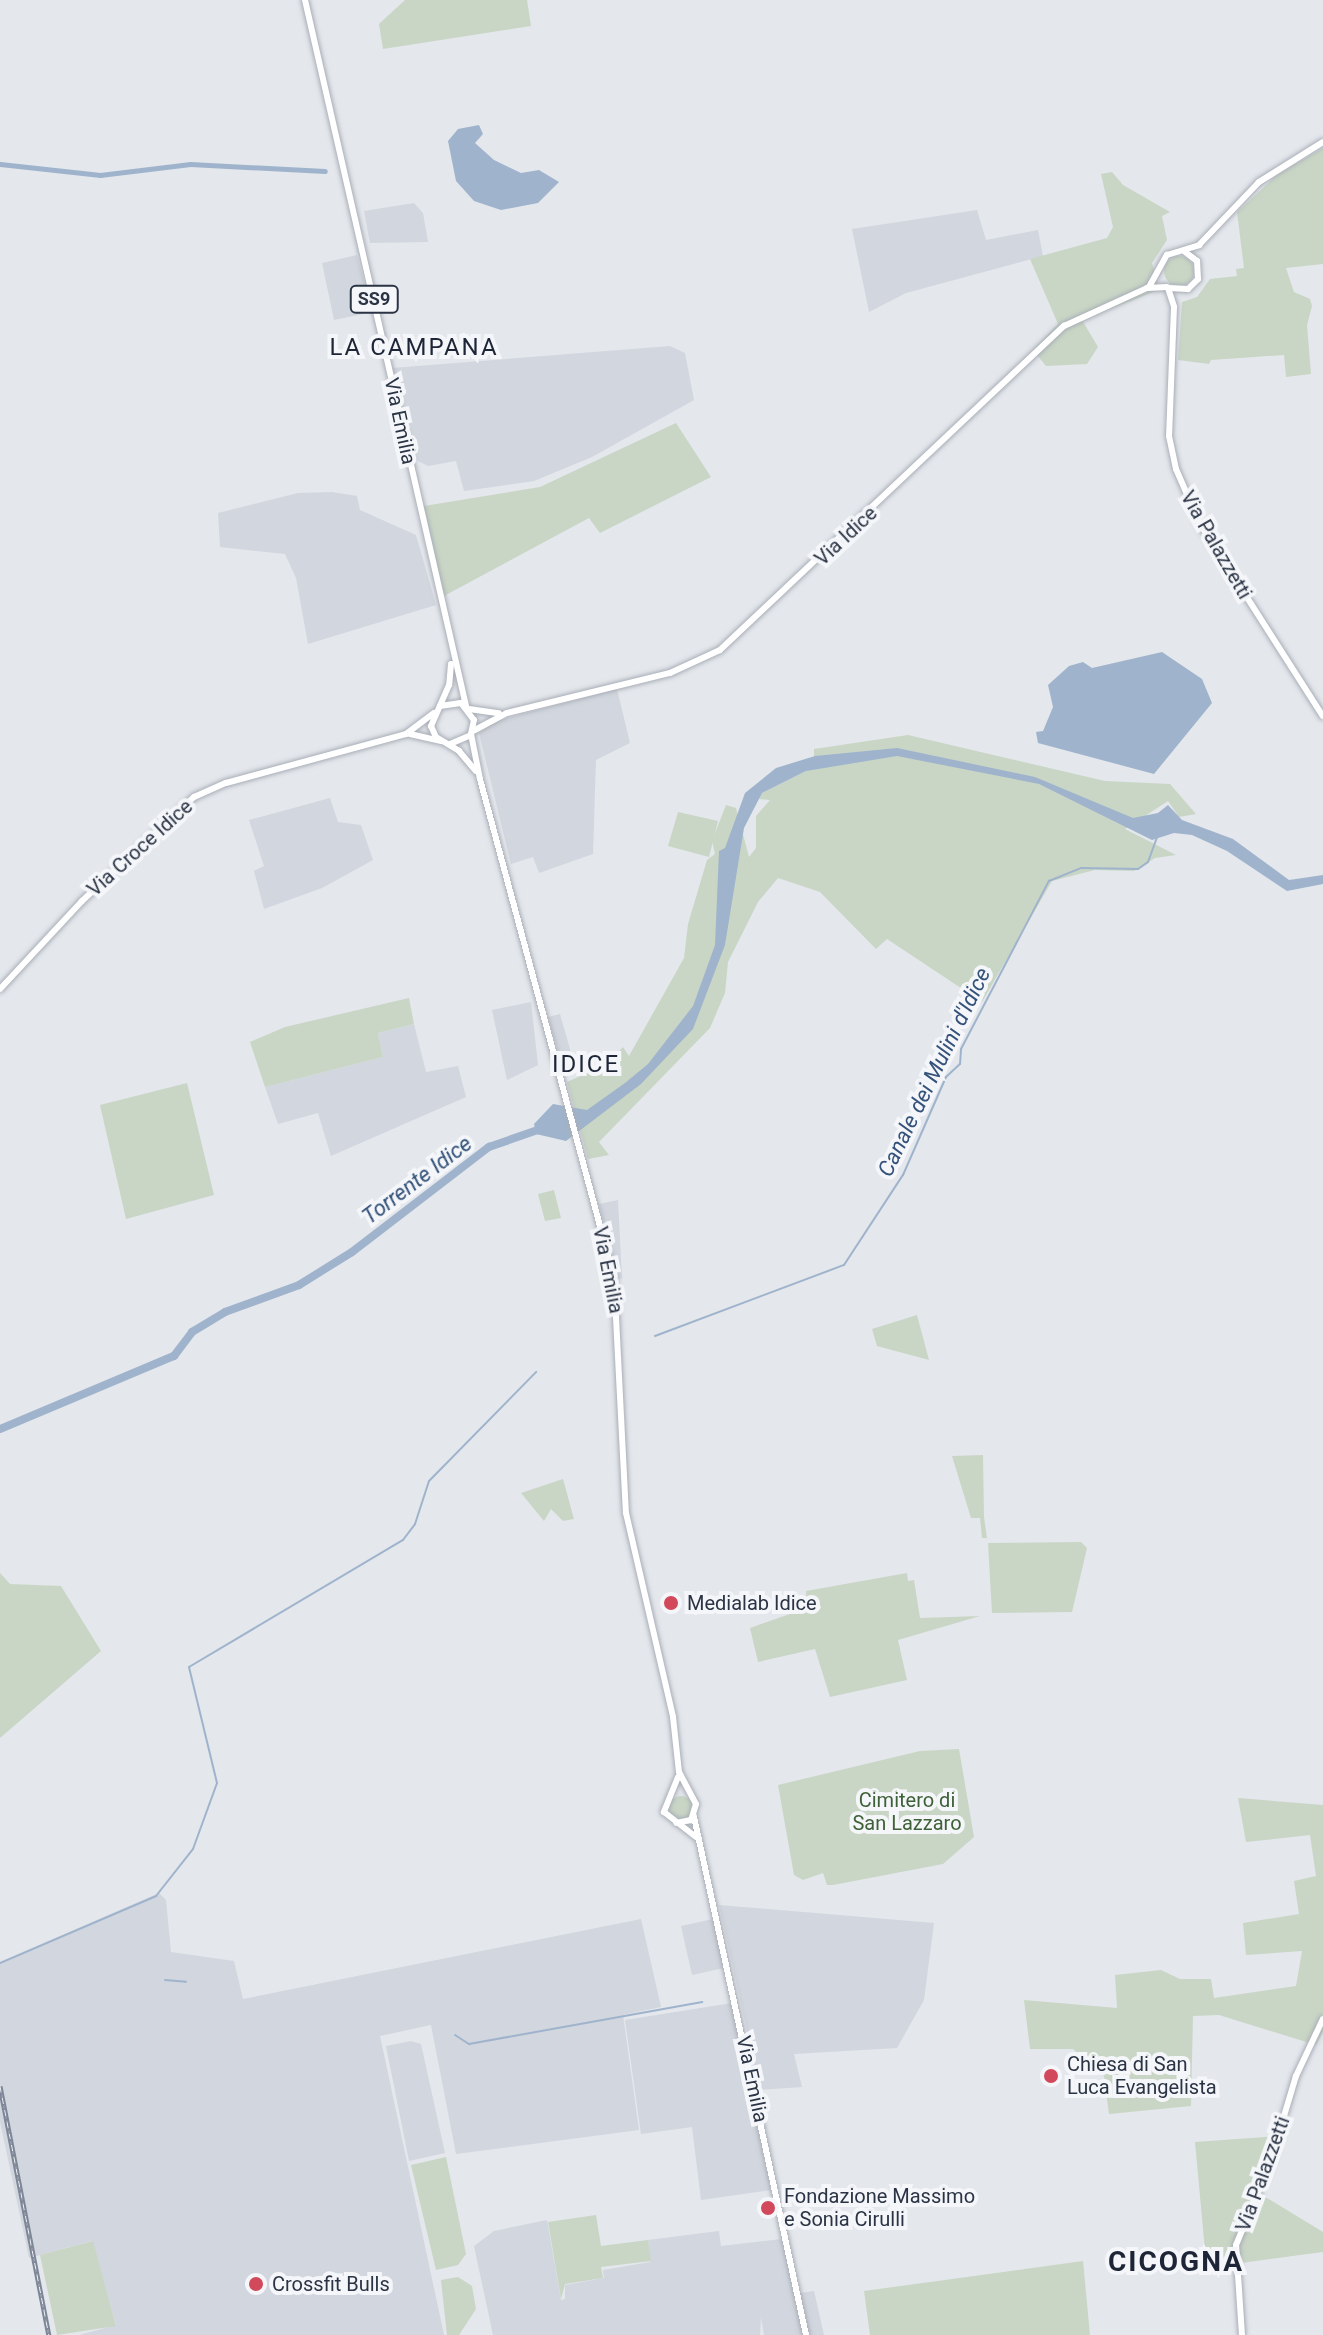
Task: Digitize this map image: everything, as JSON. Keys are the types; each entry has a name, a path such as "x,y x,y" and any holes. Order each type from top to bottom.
{"main road":[{"name":"Via Emilia","path":"305,0 451,655 467,707 480,778 584,1161 617,1295 626,1513 673,1717 679,1772 696,1804 694,1817 698,1840 803,2320 803,2335"},
{"name":"Via Idice","path":"1147,288 1160,274 1167,255 1185,252 1206,240 1259,182 1323,142"},
{"name":"Via Idice","path":"472,733 507,713 693,665 737,637 1064,326 1147,288 1168,287 1183,291 1198,279 1197,261 1206,240"},
{"path":"1185,252 1197,261"},
{"path":"1160,274 1168,287"},
{"name":"Via Palazzetti","path":"1168,287 1174,307 1169,436 1176,469 1200,524 1323,716"},
{"name":"Via Palazzetti","path":"1174,307 1183,291"},
{"name":"Via Emilia","path":"434,713 449,685 451,655"},
{"path":"440,706 456,702 467,707"},
{"name":"Via Idice","path":"467,707 507,713"},
{"path":"434,713 433,732 444,743 463,742 472,733"},
{"name":"Via Croce Idice","path":"0,989 82,901 194,797 226,783 406,734 434,713"},
{"name":"Via Croce Idice","path":"406,734 444,743"},
{"name":"Via Emilia","path":"444,743 467,758 480,778"},
{"name":"Via Emilia","path":"676,1823 664,1812 679,1772"},
{"path":"671,1794 688,1793"},
{"path":"676,1823 694,1817"},
{"path":"676,1823 698,1840"},
{"name":"Via Palazzetti","path":"1242,2335 1236,2245 1270,2163 1296,2076 1323,2019"}],"shaded area":[{"path":"414,203 423,213 428,242 370,243 364,211"},
{"path":"977,210 986,240 1038,230 1043,256 906,293 869,312 852,229"},
{"path":"357,255 372,312 334,320 322,263"},
{"path":"670,346 685,353 694,400 592,457 534,481 464,491 456,461 428,466 412,458 392,368"},
{"path":"332,492 357,496 360,510 416,535 436,605 308,644 296,578 285,554 220,547 218,513 298,493"},
{"path":"617,689 630,743 596,760 593,854 539,873 533,857 511,864 479,733 489,723"},
{"path":"330,798 338,822 361,825 373,860 322,888 264,909 254,871 264,866 249,820"},
{"path":"531,1002 538,1065 507,1080 492,1010"},
{"path":"560,1014 574,1063 563,1067 548,1017"},
{"path":"414,1024 426,1072 458,1066 466,1097 331,1156 318,1113 278,1124 265,1087 383,1057 378,1033"},
{"path":"618,1200 622,1278 619,1279 599,1204"},
{"path":"159,1893 166,1900 171,1952 234,1961 243,1999 641,1919 661,2007 623,2015 639,2130 456,2154 431,2025 380,2036 444,2335 79,2335 116,2325 92,2241 29,2258 0,2122 0,1962"},
{"path":"719,1905 934,1923 924,2000 897,2048 794,2054 802,2087 760,2090"},
{"path":"713,1919 724,1968 692,1975 681,1926"},
{"path":"732,2003 771,2190 701,2200 692,2127 641,2134 625,2020"},
{"path":"411,2041 421,2044 445,2153 409,2161 386,2046"},
{"path":"547,2220 561,2300 565,2299 565,2285 604,2278 603,2270 650,2262 648,2240 719,2231 721,2246 782,2239 794,2294 814,2291 824,2335 764,2335 761,2317 760,2335 493,2335 474,2246 494,2231"}],"green space":[{"path":"405,0 527,0 531,26 383,49 379,24"},
{"path":"1323,148 1323,264 1286,268 1294,292 1310,299 1312,306 1307,325 1311,374 1286,377 1284,355 1211,360 1209,364 1178,360 1182,302 1197,297 1210,279 1237,276 1236,269 1244,268 1237,212 1277,175"},
{"path":"1112,172 1123,185 1170,212 1162,216 1167,240 1152,263 1159,290 1082,320 1098,347 1087,364 1046,366 1033,350 1058,324 1030,259 1107,238 1113,227 1101,174"},
{"path":"1179,256 1185,257 1193,265 1193,277 1185,285 1179,286 1173,285 1165,277 1164,271 1165,265 1173,257"},
{"path":"676,423 711,477 600,533 589,518 444,596 424,506 540,487"},
{"path":"908,735 1105,781 1170,784 1196,814 1179,817 1168,801 1125,829 1176,855 1155,858 1134,871 1095,870 1052,881 982,1002 887,939 876,949 820,892 778,878 758,902 728,962 725,993 710,1028 599,1142 609,1155 588,1159 567,1082 607,1064 623,1047 629,1056 684,958 688,924 707,860 715,854 712,841 726,805 736,808 749,857 756,848 756,816 770,800 759,799 760,794 814,767 814,749"},
{"path":"678,812 718,821 709,857 668,846"},
{"path":"409,998 414,1024 378,1033 383,1057 265,1087 250,1042 285,1027"},
{"path":"187,1083 214,1195 126,1219 100,1105"},
{"path":"554,1190 561,1218 545,1221 538,1194"},
{"path":"917,1315 929,1360 877,1346 872,1329"},
{"path":"983,1455 987,1538 982,1538 980,1518 971,1518 952,1456"},
{"path":"563,1479 574,1519 563,1521 551,1509 544,1521 521,1493"},
{"path":"1081,1542 1087,1548 1072,1612 992,1613 988,1543"},
{"path":"0,1573 10,1584 61,1586 101,1651 0,1738"},
{"path":"907,1573 908,1581 914,1580 920,1618 980,1616 898,1640 907,1680 830,1697 815,1649 758,1662 750,1628 807,1608 806,1591"},
{"name":"Cimitero di San Lazzaro","path":"959,1749 974,1837 943,1864 833,1885 827,1885 823,1873 803,1880 794,1875 778,1785 920,1751"},
{"path":"681,1796 690,1799 693,1808 690,1817 681,1820 672,1817 669,1808 672,1799"},
{"path":"1238,1798 1323,1805 1323,2032 1316,2045 1219,2015 1193,2016 1191,2106 1109,2114 1104,2076 1073,2049 1030,2049 1024,2000 1117,2008 1115,1975 1161,1970 1180,1979 1211,1979 1214,1998 1296,1986 1302,1951 1246,1955 1243,1923 1299,1914 1294,1881 1316,1876 1310,1835 1246,1842"},
{"path":"1279,2136 1262,2195 1323,2232 1323,2252 1241,2263 1205,2251 1195,2142"},
{"path":"446,2157 466,2254 458,2265 436,2270 411,2165"},
{"path":"596,2215 601,2246 648,2240 651,2261 601,2267 603,2278 565,2284 561,2299 548,2222"},
{"path":"93,2241 116,2326 57,2335 40,2255"},
{"path":"1083,2261 1090,2335 870,2335 864,2291"},
{"path":"458,2277 472,2286 476,2309 459,2335 447,2335 441,2280"}],"water":[{"path":"479,125 483,134 475,143 494,160 521,173 539,170 559,182 538,203 501,210 474,201 456,181 448,141 458,129"},
{"path":"1162,652 1202,679 1212,703 1154,774 1038,743 1036,732 1043,731 1053,707 1048,685 1069,666 1083,662 1092,668"},
{"path":"897,748 1035,777 1133,818 1158,813 1168,805 1182,820 1233,839 1289,880 1323,875 1323,884 1287,891 1227,851 1192,835 1174,833 1152,840 1039,784 897,756 806,771 762,793 744,828 725,945 693,1029 641,1084 566,1141 536,1134 534,1124 553,1104 587,1110 625,1083 648,1064 693,1006 715,945 719,851 725,848 745,793 776,768 815,756"}],"waterway":[{"path":"0,164 100,175 190,164 325,171"},
{"name":"Canale dei Mulini d'Idice","path":"655,1336 844,1265 903,1175 946,1077 960,1064 961,1049 1049,881 1081,868 1138,869 1148,862 1157,837"},
{"name":"Torrente Idice","path":"0,1429 174,1356 192,1332 225,1312 299,1285 352,1252 489,1147 546,1127"},
{"name":"Canale dei Mulini d'Idice","path":"0,1963 156,1896 193,1849 217,1783 189,1667 403,1540 415,1524 429,1481 536,1372"},
{"path":"165,1980 186,1982"},
{"path":"455,2035 469,2044 702,2002"}],"railway":[{"path":"0,2086 49,2335"}],"place":[{"name":"Medialab Idice","path":"671,1603"},
{"name":"Chiesa di San Luca Evangelista","path":"1051,2076"},
{"name":"Fondazione Massimo e Sonia Cirulli","path":"768,2208"},
{"name":"Crossfit Bulls","path":"256,2284"}],"district":[{"name":"LA CAMPANA","path":"414,348"},
{"name":"IDICE","path":"586,1065"},
{"name":"CICOGNA","path":"1176,2262"}]}
